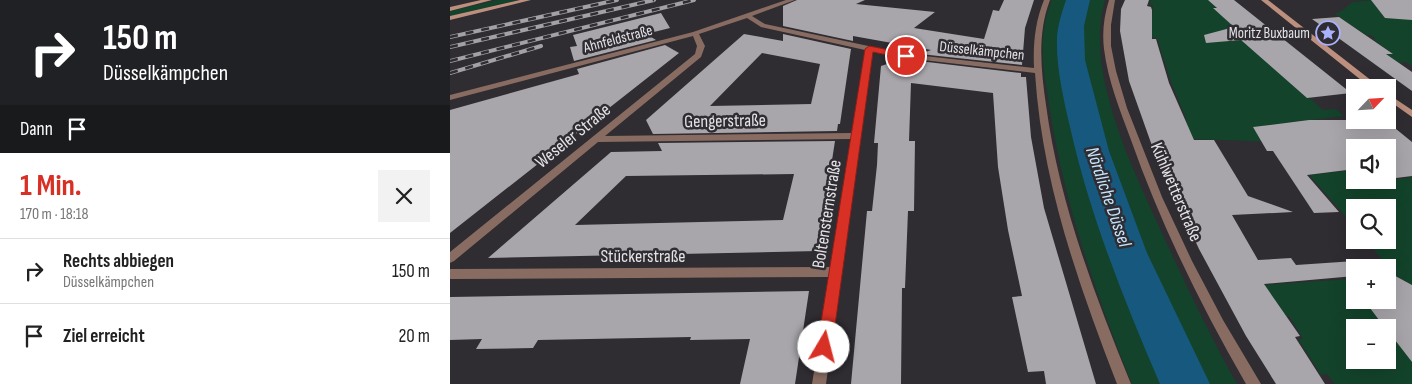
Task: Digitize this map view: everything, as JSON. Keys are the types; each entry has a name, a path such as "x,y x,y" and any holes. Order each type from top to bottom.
{"main road":[{"path":"450,9 489,0"},
{"path":"450,18 528,0"},
{"path":"1264,0 1365,79"},
{"path":"1396,102 1412,114"}],"street":[{"name":"Ahnfeldstraße","path":"450,98 694,33 792,0"},
{"path":"1047,0 1038,26 1038,71 1043,118 1055,186 1077,262 1124,384"},
{"name":"Kühlwetterstraße","path":"1112,0 1107,34 1113,73 1120,99 1141,157 1208,306 1254,384"},
{"name":"Düsselkämpchen","path":"749,16 763,26 869,49 940,61 1038,71"},
{"name":"Weseler Straße","path":"450,258 698,55 700,46 694,33"},
{"name":"Boltensternstraße","path":"819,384 869,49"},
{"name":"Gengerstraße","path":"594,139 856,136"},
{"name":"Stückerstraße","path":"450,274 835,272"}],"green space":[{"path":"498,0 519,0 450,16 450,11"},
{"path":"1052,0 1105,0 1100,28 1101,57 1114,118 1137,178 1161,231 1188,289 1237,384 1132,384 1082,247 1055,141 1043,52 1044,27"},
{"path":"1151,0 1209,0 1221,6 1214,8 1323,110 1336,109 1344,116 1267,125 1281,142 1192,139 1183,121 1187,121 1171,82 1157,38 1150,37 1153,6 1149,5"},
{"path":"1375,0 1412,20 1412,66 1406,62 1399,63 1386,54 1392,53 1372,39 1376,39 1371,35 1366,35 1335,14 1352,2"},
{"path":"1346,171 1346,189 1396,189 1396,179 1412,177 1412,285 1396,276 1396,259 1382,259 1374,249 1396,249 1396,199 1346,199 1346,217 1309,175"},
{"path":"1346,279 1346,309 1372,309 1380,319 1346,319 1346,369 1396,369 1396,341 1406,354 1412,358 1412,384 1335,384 1327,374 1321,375 1298,339 1303,339 1289,316 1284,316 1264,285"}],"building":[{"path":"797,0 865,0 856,4 935,12 914,28 984,39 993,10 999,11 1004,0 1034,0 1025,28 1022,65 920,54 931,50 853,36 853,41 783,26 783,6"},
{"path":"1125,0 1149,0 1147,6 1151,7 1152,10 1152,39 1156,39 1169,83 1194,140 1214,140 1248,196 1293,212 1232,215 1258,260 1291,258 1296,265 1346,262 1346,277 1264,284 1300,336 1295,337 1325,384 1276,384 1246,336 1199,249 1156,157 1129,81 1120,31 1121,9"},
{"path":"1208,0 1234,0 1346,89 1346,94 1307,98 1241,40 1206,43 1204,35 1234,27 1213,8 1217,8"},
{"path":"1371,0 1412,0 1412,20 1385,18"},
{"path":"661,13 670,28 646,34 656,40 574,61 570,47 577,46 573,35"},
{"path":"1339,17 1393,54 1386,54 1412,72 1412,91 1396,79 1312,19"},
{"path":"744,34 783,41 783,34 851,49 840,124 838,124 837,131 653,134 646,120","holes":["762,53 820,64 811,104 710,106"]},
{"path":"665,45 679,53 450,233 450,110 579,74 577,69"},
{"path":"902,59 1021,73 1021,77 1026,77 1031,137 1044,208 1096,384 1046,384 1044,371 1028,372 1012,297 1022,296 1008,230 998,167 993,93 911,83 909,141 915,141 914,211 908,211 905,288 902,288 901,384 851,384 867,211 872,211 877,165 878,143 874,143 881,66"},
{"path":"1309,120 1346,120 1346,129 1396,129 1412,142 1412,176 1396,178 1396,139 1346,139 1346,170 1307,175 1339,212 1314,213 1273,151 1267,151 1253,127"},
{"path":"835,141 818,251 488,258 611,152 662,151 658,143","holes":["794,174 783,220 575,225 626,176"]},
{"path":"1396,276 1412,285 1412,362 1396,341 1396,319 1378,319 1371,309 1396,309"},
{"path":"809,291 795,384 740,384 750,339 690,340 691,337 538,340 533,348 476,349 482,339 450,340 450,297"}],"waterway":[{"name":"Nördliche Düssel","path":"1078,0 1073,16 1070,37 1073,71 1092,151 1126,253 1154,319 1185,384"}],"railway":[{"path":"450,37 617,0"},
{"path":"450,47 654,0"},
{"path":"450,61 694,0"},
{"path":"450,73 541,46"}],"place":[{"name":"Moritz Buxbaum","path":"1328,33"}],"route":[{"path":"824,347 869,49 906,56"}]}
